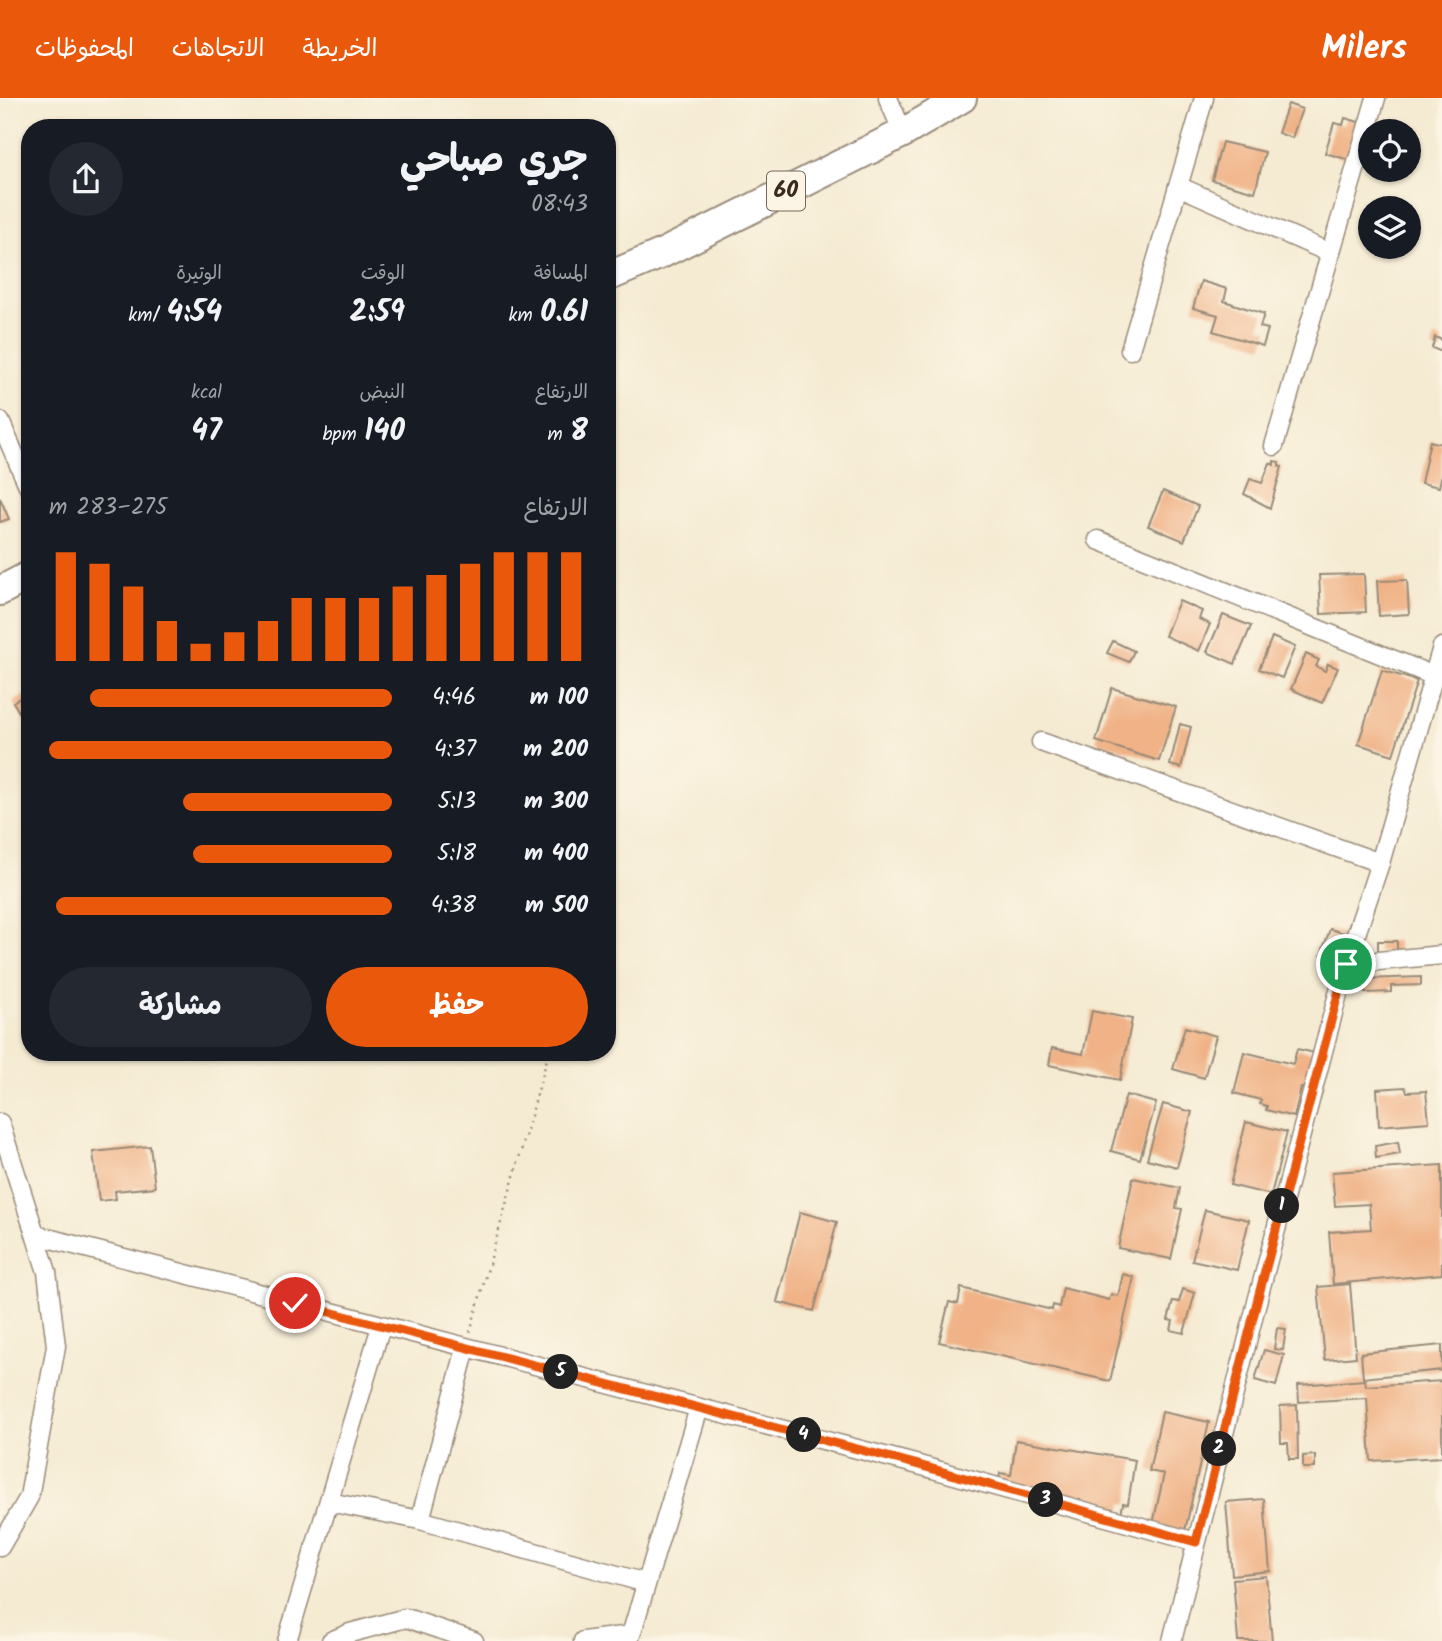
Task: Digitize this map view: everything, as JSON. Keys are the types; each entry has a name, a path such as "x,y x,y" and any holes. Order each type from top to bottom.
{"highway":[{"name":"60","path":"616,273 661,254 903,133 962,98"},
{"path":"0,591 21,580"}],"street":[{"path":"888,98 903,133"},
{"path":"1130,350 1204,98"},
{"path":"1274,446 1376,98"},
{"path":"1178,186 1330,253"},
{"path":"0,421 21,469"},
{"path":"1098,540 1434,676"},
{"path":"1172,1641 1346,964 1380,863 1442,647"},
{"path":"1041,742 1380,863"},
{"path":"1346,964 1442,955"},
{"path":"0,1123 47,1272 56,1346 29,1497 0,1547"},
{"path":"36,1236 915,1464 1196,1542"},
{"path":"287,1641 381,1326"},
{"path":"420,1520 466,1348"},
{"path":"583,1641 631,1636 699,1408"},
{"path":"330,1502 420,1520 646,1583"},
{"path":"331,1641 350,1633 406,1619 474,1641"}],"path":[{"path":"466,1348 546,1061"}],"building":[{"path":"1288,104 1302,109 1292,138 1278,133"},
{"path":"1345,118 1358,122 1358,140 1353,161 1325,153 1334,123 1343,125"},
{"path":"1222,142 1265,152 1255,192 1212,180"},
{"path":"1201,281 1227,289 1224,301 1264,314 1260,327 1268,329 1263,346 1213,331 1218,315 1193,308"},
{"path":"1435,337 1442,340 1442,352 1432,348"},
{"path":"1430,441 1442,444 1439,487 1421,483"},
{"path":"1274,461 1279,462 1282,467 1270,508 1244,494 1250,479 1262,483 1270,463 1274,465"},
{"path":"1163,491 1198,506 1184,541 1148,526"},
{"path":"0,498 9,519 0,522"},
{"path":"1364,574 1366,612 1321,614 1319,575"},
{"path":"1407,580 1409,614 1379,616 1377,581"},
{"path":"1179,601 1202,611 1199,619 1210,624 1199,651 1165,636"},
{"path":"1223,615 1251,626 1235,664 1207,652"},
{"path":"1272,637 1295,647 1282,678 1259,669"},
{"path":"1113,641 1134,651 1129,662 1107,653"},
{"path":"1306,654 1319,660 1316,666 1325,671 1328,664 1338,668 1322,703 1291,689"},
{"path":"1382,670 1417,681 1393,755 1358,744"},
{"path":"1112,688 1176,707 1159,761 1096,741"},
{"path":"21,697 21,715 13,702"},
{"path":"1180,724 1191,727 1181,768 1170,765"},
{"path":"1330,929 1351,935 1343,962 1321,955"},
{"path":"1378,941 1397,941 1397,952 1378,952"},
{"path":"1421,977 1421,985 1391,986 1391,992 1365,993 1364,979"},
{"path":"1092,1011 1132,1019 1120,1080 1049,1065 1052,1048 1083,1054"},
{"path":"1185,1027 1216,1036 1204,1078 1173,1069"},
{"path":"1297,1049 1315,1053 1306,1089 1301,1088 1294,1117 1266,1110 1267,1106 1260,1104 1261,1100 1234,1093 1244,1052 1293,1064"},
{"path":"1405,1087 1407,1092 1426,1091 1429,1122 1379,1126 1377,1089"},
{"path":"1126,1095 1156,1103 1140,1159 1111,1151"},
{"path":"1163,1104 1192,1112 1177,1167 1147,1159"},
{"path":"1246,1122 1287,1132 1271,1195 1230,1185"},
{"path":"1398,1142 1400,1154 1376,1158 1375,1146"},
{"path":"150,1146 155,1187 115,1191 116,1199 99,1201 93,1152"},
{"path":"1442,1165 1442,1274 1333,1284 1329,1232 1371,1229 1369,1204 1335,1206 1332,1172"},
{"path":"1133,1178 1180,1188 1176,1208 1182,1209 1171,1259 1118,1248"},
{"path":"1205,1210 1249,1220 1237,1270 1192,1260"},
{"path":"800,1212 837,1222 814,1311 777,1302"},
{"path":"1123,1274 1134,1277 1110,1381 939,1342 949,1302 958,1304 961,1288 1052,1310 1053,1305 1059,1307 1063,1288 1109,1300 1111,1294 1118,1296"},
{"path":"1350,1284 1356,1357 1325,1360 1318,1287"},
{"path":"1183,1289 1195,1293 1184,1333 1171,1330 1173,1321 1168,1320 1173,1301 1179,1302"},
{"path":"1277,1328 1286,1329 1283,1350 1274,1349"},
{"path":"1442,1345 1442,1370 1363,1378 1361,1353"},
{"path":"1264,1350 1284,1355 1276,1386 1255,1380"},
{"path":"1365,1380 1366,1386 1442,1381 1442,1457 1371,1461 1367,1398 1299,1402 1298,1385"},
{"path":"1297,1405 1298,1459 1289,1459 1288,1443 1281,1443 1280,1406"},
{"path":"1162,1412 1209,1422 1185,1531 1153,1524 1164,1474 1149,1471"},
{"path":"1016,1440 1135,1460 1128,1504 1123,1503 1121,1514 997,1490 1000,1473 1011,1475"},
{"path":"1315,1455 1315,1468 1303,1468 1303,1456"},
{"path":"1264,1499 1270,1571 1232,1575 1226,1502"},
{"path":"1266,1576 1272,1641 1238,1641 1233,1579"}],"route":[{"path":"295,1303 915,1464 1196,1542 1346,964"}]}
